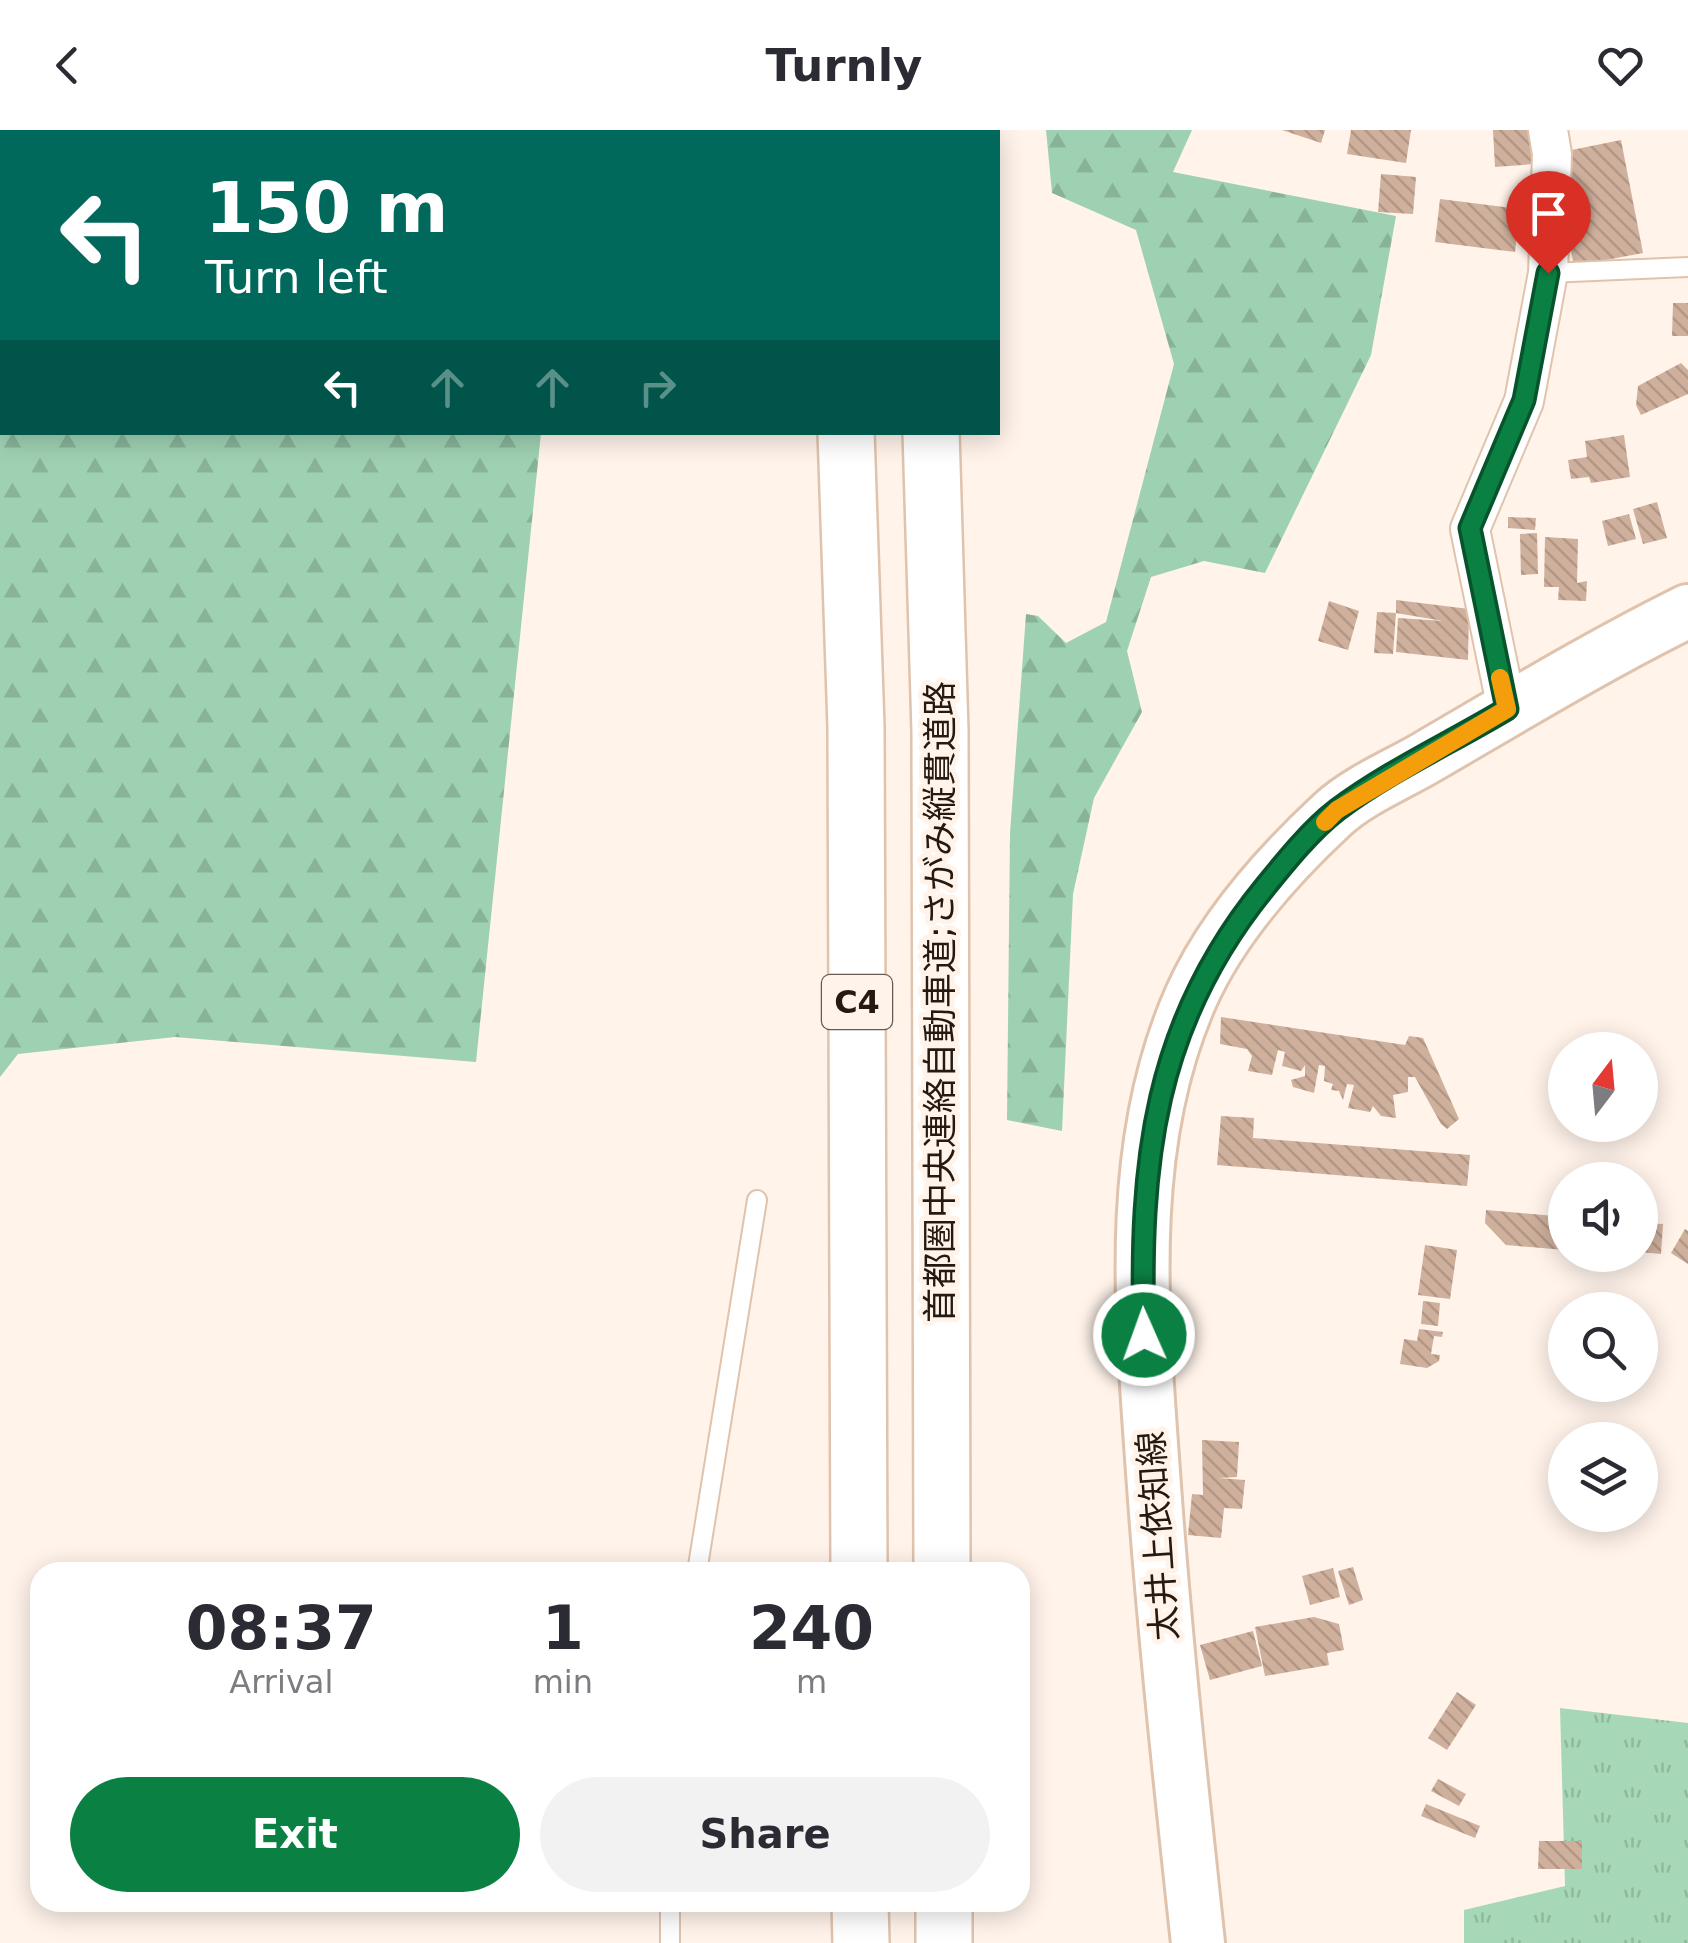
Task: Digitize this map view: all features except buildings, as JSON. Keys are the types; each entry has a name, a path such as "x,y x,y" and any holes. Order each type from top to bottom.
{"highway":[{"name":"C4","path":"846,435 856,746 859,1562"},
{"name":"首都圏中央連絡自動車道;さがみ縦貫道路","path":"931,435 940,732 942,1562"},
{"path":"860,1912 860,1943"},
{"path":"944,1912 944,1943"}],"main road":[{"name":"太井上依知線","path":"1198,1943 1164,1626 1142,1250 1149,1153 1166,1070 1191,997 1224,938 1279,868 1337,810 1507,709 1688,610"}],"street":[{"path":"1507,709 1470,528 1524,400 1548,273 1552,154 1548,130"}],"lane":[{"path":"1548,273 1688,268"},
{"path":"699,1562 757,1200"},
{"path":"670,1912 670,1943"}],"green space":[{"path":"1046,130 1192,130 1173,172 1396,216 1371,355 1265,573 1204,561 1151,577 1127,651 1142,712 1094,798 1073,894 1062,1131 1007,1120 1010,833 1026,614 1038,616 1066,643 1106,622 1174,364 1136,230 1052,193"},
{"path":"0,435 541,435 476,1062 175,1037 18,1054 0,1077"},
{"path":"1560,1708 1688,1723 1688,1943 1464,1943 1464,1910 1565,1886"}],"slow traffic":[{"path":"1325,822 1337,810 1507,709 1500,678"}],"route":[{"path":"1144,1335 1142,1250 1149,1153 1166,1070 1191,997 1224,938 1279,868 1337,810 1507,709 1470,528 1524,400 1548,273"}]}
